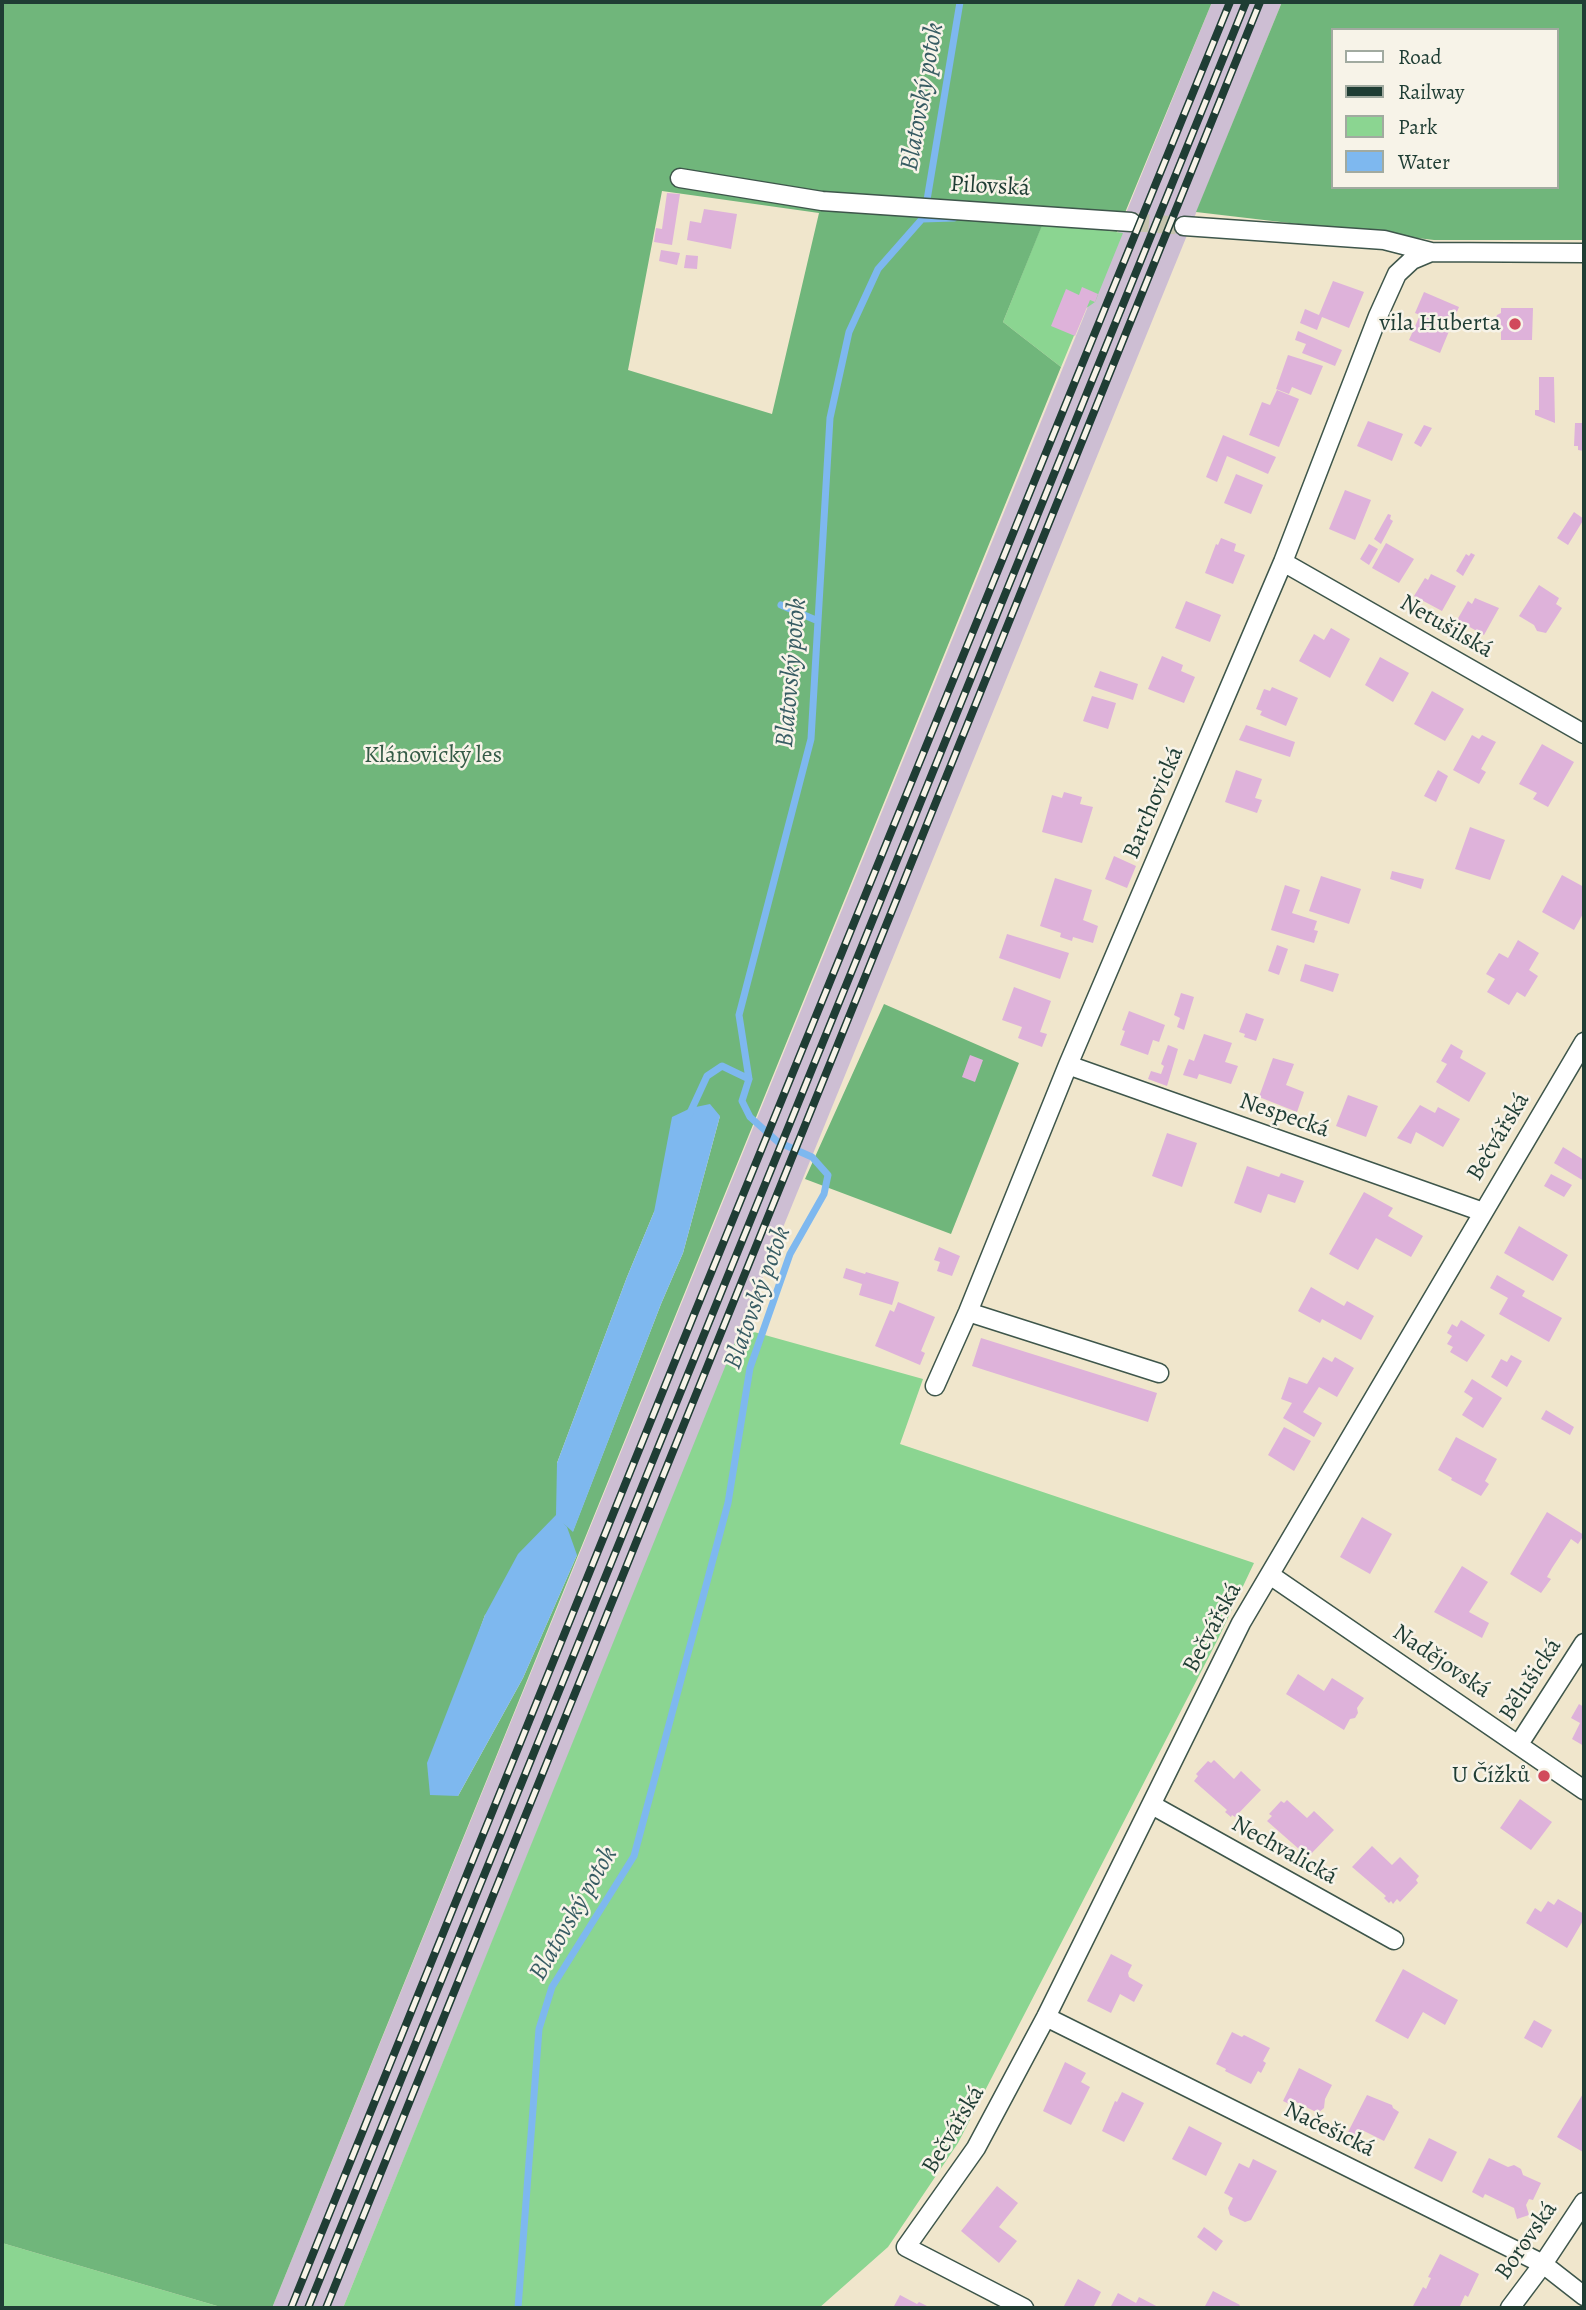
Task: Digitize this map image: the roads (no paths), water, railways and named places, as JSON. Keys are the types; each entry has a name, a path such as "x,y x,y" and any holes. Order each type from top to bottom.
{"street":[{"name":"Pilovská","path":"680,178 822,201 1131,222"},
{"path":"1184,226 1384,240 1431,252 1584,253"},
{"name":"Barchovická","path":"935,1386 968,1312 1068,1065 1283,562 1378,316 1397,274 1412,260 1431,252"},
{"name":"Netušilská","path":"1283,562 1584,734"},
{"name":"Bečvářská","path":"1024,2308 906,2247 976,2148 1046,2017 1241,1623 1584,1042"},
{"name":"Nespecká","path":"1068,1065 1483,1212"},
{"path":"968,1312 1160,1373"},
{"name":"Nadějovská","path":"1270,1575 1584,1790"},
{"name":"Bělušická","path":"1519,1744 1584,1643"},
{"name":"Nechvalická","path":"1152,1805 1394,1940"},
{"name":"Načešická","path":"1046,2017 1543,2264 1584,2296"},
{"name":"Borovská","path":"1510,2308 1584,2202"}],"water":[{"path":"710,1104 720,1116 683,1253 573,1532 563,1523 577,1555 523,1678 458,1796 430,1795 427,1763 485,1615 518,1554 556,1515 557,1463 654,1212 672,1117 691,1108"}],"waterway":[{"name":"Blatovský potok","path":"927,200 960,2"},
{"name":"Blatovský potok","path":"518,2308 539,2029 552,1987 634,1856 728,1503 750,1368 790,1254 824,1194 828,1175 812,1157 778,1142 750,1117 742,1101 749,1079 739,1015 811,739 830,418 849,332 878,269 922,219 954,218"},
{"path":"781,605 818,621"},
{"path":"689,1115 707,1076 722,1066 749,1079"}],"tunnel":[{"path":"1131,222 1184,226"}],"railway":[{"path":"291,2308 1230,2"},
{"path":"308,2308 1246,2"},
{"path":"326,2308 1260,2"}],"place":[{"name":"vila Huberta","path":"1515,324"},
{"name":"U Čížků","path":"1544,1776"}],"park label":[{"name":"Klánovický les","path":"433,756"}]}
